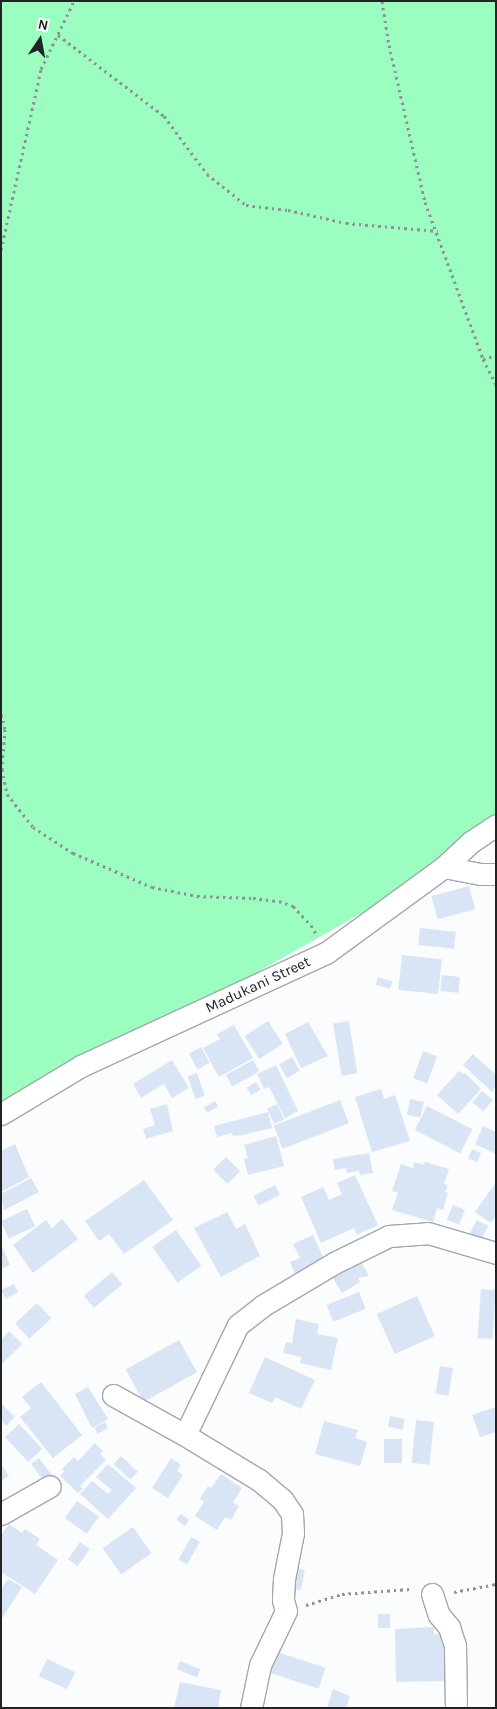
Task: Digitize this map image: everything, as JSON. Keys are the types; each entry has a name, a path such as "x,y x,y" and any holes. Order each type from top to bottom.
{"street":[{"name":"Madukani Street","path":"1,1114 81,1066 326,953 444,867 471,842 496,825"},
{"path":"444,867 480,874 496,874"},
{"path":"185,1435 238,1325 262,1306 334,1263 389,1236 428,1233 496,1253"},
{"path":"113,1395 185,1435 259,1480 282,1499 292,1514 293,1533 284,1579 283,1600 286,1611 260,1664 251,1708"},
{"path":"1,1514 50,1486"},
{"path":"432,1594 439,1615 449,1627 455,1645 456,1708"}],"path":[{"path":"1,250 41,68 74,1"},
{"path":"382,1 389,45 425,202 438,231 483,359 496,385"},
{"path":"58,35 164,116 207,174 246,205 288,210 346,223 438,231"},
{"path":"483,359 496,355"},
{"path":"1,714 5,729 2,769 7,794 32,827 73,853 152,887 197,896 279,901 293,906 311,925 326,953"},
{"path":"1,795 7,794"},
{"path":"286,1611 352,1593 411,1588 432,1594 496,1584"}],"green space":[{"path":"1,1 496,1 496,837 1,1117"}],"building":[{"path":"469,886 475,909 438,919 431,896"},
{"path":"420,928 456,932 454,949 418,945"},
{"path":"402,955 442,959 438,994 398,990"},
{"path":"442,975 460,977 458,993 440,991"},
{"path":"378,977 392,981 390,989 376,985"},
{"path":"268,1021 283,1044 259,1059 245,1036"},
{"path":"349,1021 357,1073 341,1076 333,1024"},
{"path":"308,1022 328,1056 301,1068 285,1034"},
{"path":"234,1025 253,1058 219,1077 203,1048 220,1039 217,1034"},
{"path":"201,1047 210,1063 197,1070 189,1054"},
{"path":"423,1051 437,1056 427,1083 413,1078"},
{"path":"473,1054 496,1075 496,1087 492,1092 463,1065"},
{"path":"292,1057 300,1071 287,1078 279,1064"},
{"path":"172,1060 189,1088 172,1098 164,1084 141,1098 133,1084"},
{"path":"253,1060 259,1071 232,1086 226,1075"},
{"path":"276,1065 298,1111 285,1118 269,1087 264,1089 257,1074"},
{"path":"459,1071 463,1074 465,1073 481,1089 458,1114 437,1095"},
{"path":"197,1073 205,1096 195,1099 188,1076"},
{"path":"256,1082 261,1090 251,1095 247,1088"},
{"path":"381,1089 384,1099 395,1095 410,1141 372,1152 355,1097"},
{"path":"482,1091 493,1100 483,1111 473,1103"},
{"path":"410,1099 424,1102 420,1118 407,1115"},
{"path":"340,1100 349,1123 283,1149 274,1125"},
{"path":"215,1101 218,1106 207,1113 204,1108"},
{"path":"167,1104 173,1131 146,1139 143,1129 155,1125 150,1109"},
{"path":"277,1104 284,1119 274,1124 267,1109"},
{"path":"427,1106 472,1129 460,1153 415,1130"},
{"path":"268,1112 272,1128 243,1135 233,1136 232,1133 217,1137 214,1126"},
{"path":"483,1126 496,1132 496,1154 475,1144"},
{"path":"276,1136 284,1166 248,1175 244,1159 248,1158 244,1145"},
{"path":"15,1144 29,1177 1,1192 1,1151"},
{"path":"472,1149 481,1153 477,1162 468,1158"},
{"path":"369,1153 373,1173 360,1175 359,1171 347,1173 346,1168 335,1170 333,1159"},
{"path":"226,1157 240,1171 227,1184 213,1170"},
{"path":"414,1162 424,1165 425,1162 449,1169 444,1184 448,1185 445,1192 448,1193 443,1210 437,1208 433,1222 392,1210 398,1193 392,1191 401,1164 413,1168"},
{"path":"355,1175 378,1225 357,1235 354,1228 321,1243 301,1197 323,1187 329,1200 342,1194 337,1183"},
{"path":"31,1178 39,1192 4,1210 1,1194"},
{"path":"144,1180 173,1220 124,1254 109,1234 99,1241 85,1221"},
{"path":"496,1182 496,1216 491,1223 475,1212"},
{"path":"275,1185 280,1195 259,1206 254,1196"},
{"path":"453,1205 465,1210 459,1225 447,1220"},
{"path":"27,1209 35,1226 9,1238 1,1221"},
{"path":"227,1212 236,1229 245,1224 260,1256 221,1277 194,1228"},
{"path":"62,1219 78,1239 33,1273 13,1245 46,1220 52,1228"},
{"path":"477,1220 488,1226 480,1242 468,1236"},
{"path":"176,1230 201,1266 177,1283 152,1247"},
{"path":"313,1235 326,1264 297,1278 290,1262 300,1258 293,1244"},
{"path":"1,1244 10,1265 1,1269"},
{"path":"361,1262 369,1276 358,1278 360,1282 342,1293 333,1278"},
{"path":"112,1272 122,1284 94,1308 84,1296"},
{"path":"14,1284 18,1292 6,1299 1,1290"},
{"path":"481,1289 496,1290 493,1339 478,1338"},
{"path":"359,1292 366,1309 333,1322 327,1305"},
{"path":"417,1296 435,1336 395,1354 377,1314"},
{"path":"37,1303 51,1318 29,1339 15,1323"},
{"path":"296,1319 319,1324 317,1334 338,1338 331,1370 300,1363 301,1357 283,1353 286,1342 292,1343"},
{"path":"9,1331 22,1344 1,1365 1,1340"},
{"path":"179,1340 197,1372 144,1402 126,1370"},
{"path":"265,1357 315,1380 301,1409 275,1397 272,1403 249,1393"},
{"path":"440,1366 453,1368 448,1396 436,1394"},
{"path":"41,1382 82,1435 53,1458 20,1417 31,1408 22,1397"},
{"path":"88,1387 108,1419 92,1428 75,1394"},
{"path":"1,1403 15,1417 6,1426 1,1420"},
{"path":"496,1407 496,1432 480,1437 472,1415"},
{"path":"390,1416 405,1419 403,1430 388,1427"},
{"path":"416,1420 434,1422 429,1465 412,1463"},
{"path":"324,1421 358,1430 355,1438 367,1442 360,1466 315,1454"},
{"path":"105,1422 108,1428 97,1434 94,1427"},
{"path":"19,1424 42,1449 28,1462 5,1437"},
{"path":"384,1439 402,1439 402,1463 384,1463"},
{"path":"95,1443 103,1451 100,1454 106,1460 80,1486 83,1489 78,1493 60,1476 64,1471 62,1469 74,1457 78,1461"},
{"path":"121,1456 138,1472 130,1480 113,1464"},
{"path":"39,1458 52,1475 44,1481 31,1464"},
{"path":"171,1458 181,1465 177,1471 183,1475 168,1498 152,1488"},
{"path":"1,1464 9,1476 1,1481"},
{"path":"108,1464 136,1488 108,1519 80,1494 92,1481 108,1494 112,1490 96,1477"},
{"path":"221,1474 242,1488 233,1502 239,1506 231,1520 225,1517 217,1530 195,1516 204,1502 200,1499 208,1486 211,1488"},
{"path":"77,1501 99,1517 86,1534 65,1518"},
{"path":"181,1514 189,1520 185,1526 176,1519"},
{"path":"9,1524 22,1533 25,1529 40,1539 36,1545 58,1560 35,1594 1,1572 1,1535"},
{"path":"133,1527 151,1553 121,1574 103,1548"},
{"path":"191,1537 200,1542 187,1565 178,1560"},
{"path":"80,1542 90,1549 78,1566 68,1559"},
{"path":"295,1568 305,1570 301,1591 291,1589"},
{"path":"8,1579 22,1587 1,1620 1,1589"},
{"path":"378,1614 390,1614 390,1628 378,1628"},
{"path":"434,1627 434,1634 447,1633 449,1681 396,1682 395,1629"},
{"path":"277,1652 326,1668 319,1689 270,1673"},
{"path":"47,1659 75,1672 67,1689 39,1676"},
{"path":"180,1661 200,1669 197,1678 177,1669"},
{"path":"180,1682 221,1690 218,1708 174,1708"},
{"path":"333,1689 350,1696 346,1708 327,1708"}]}
